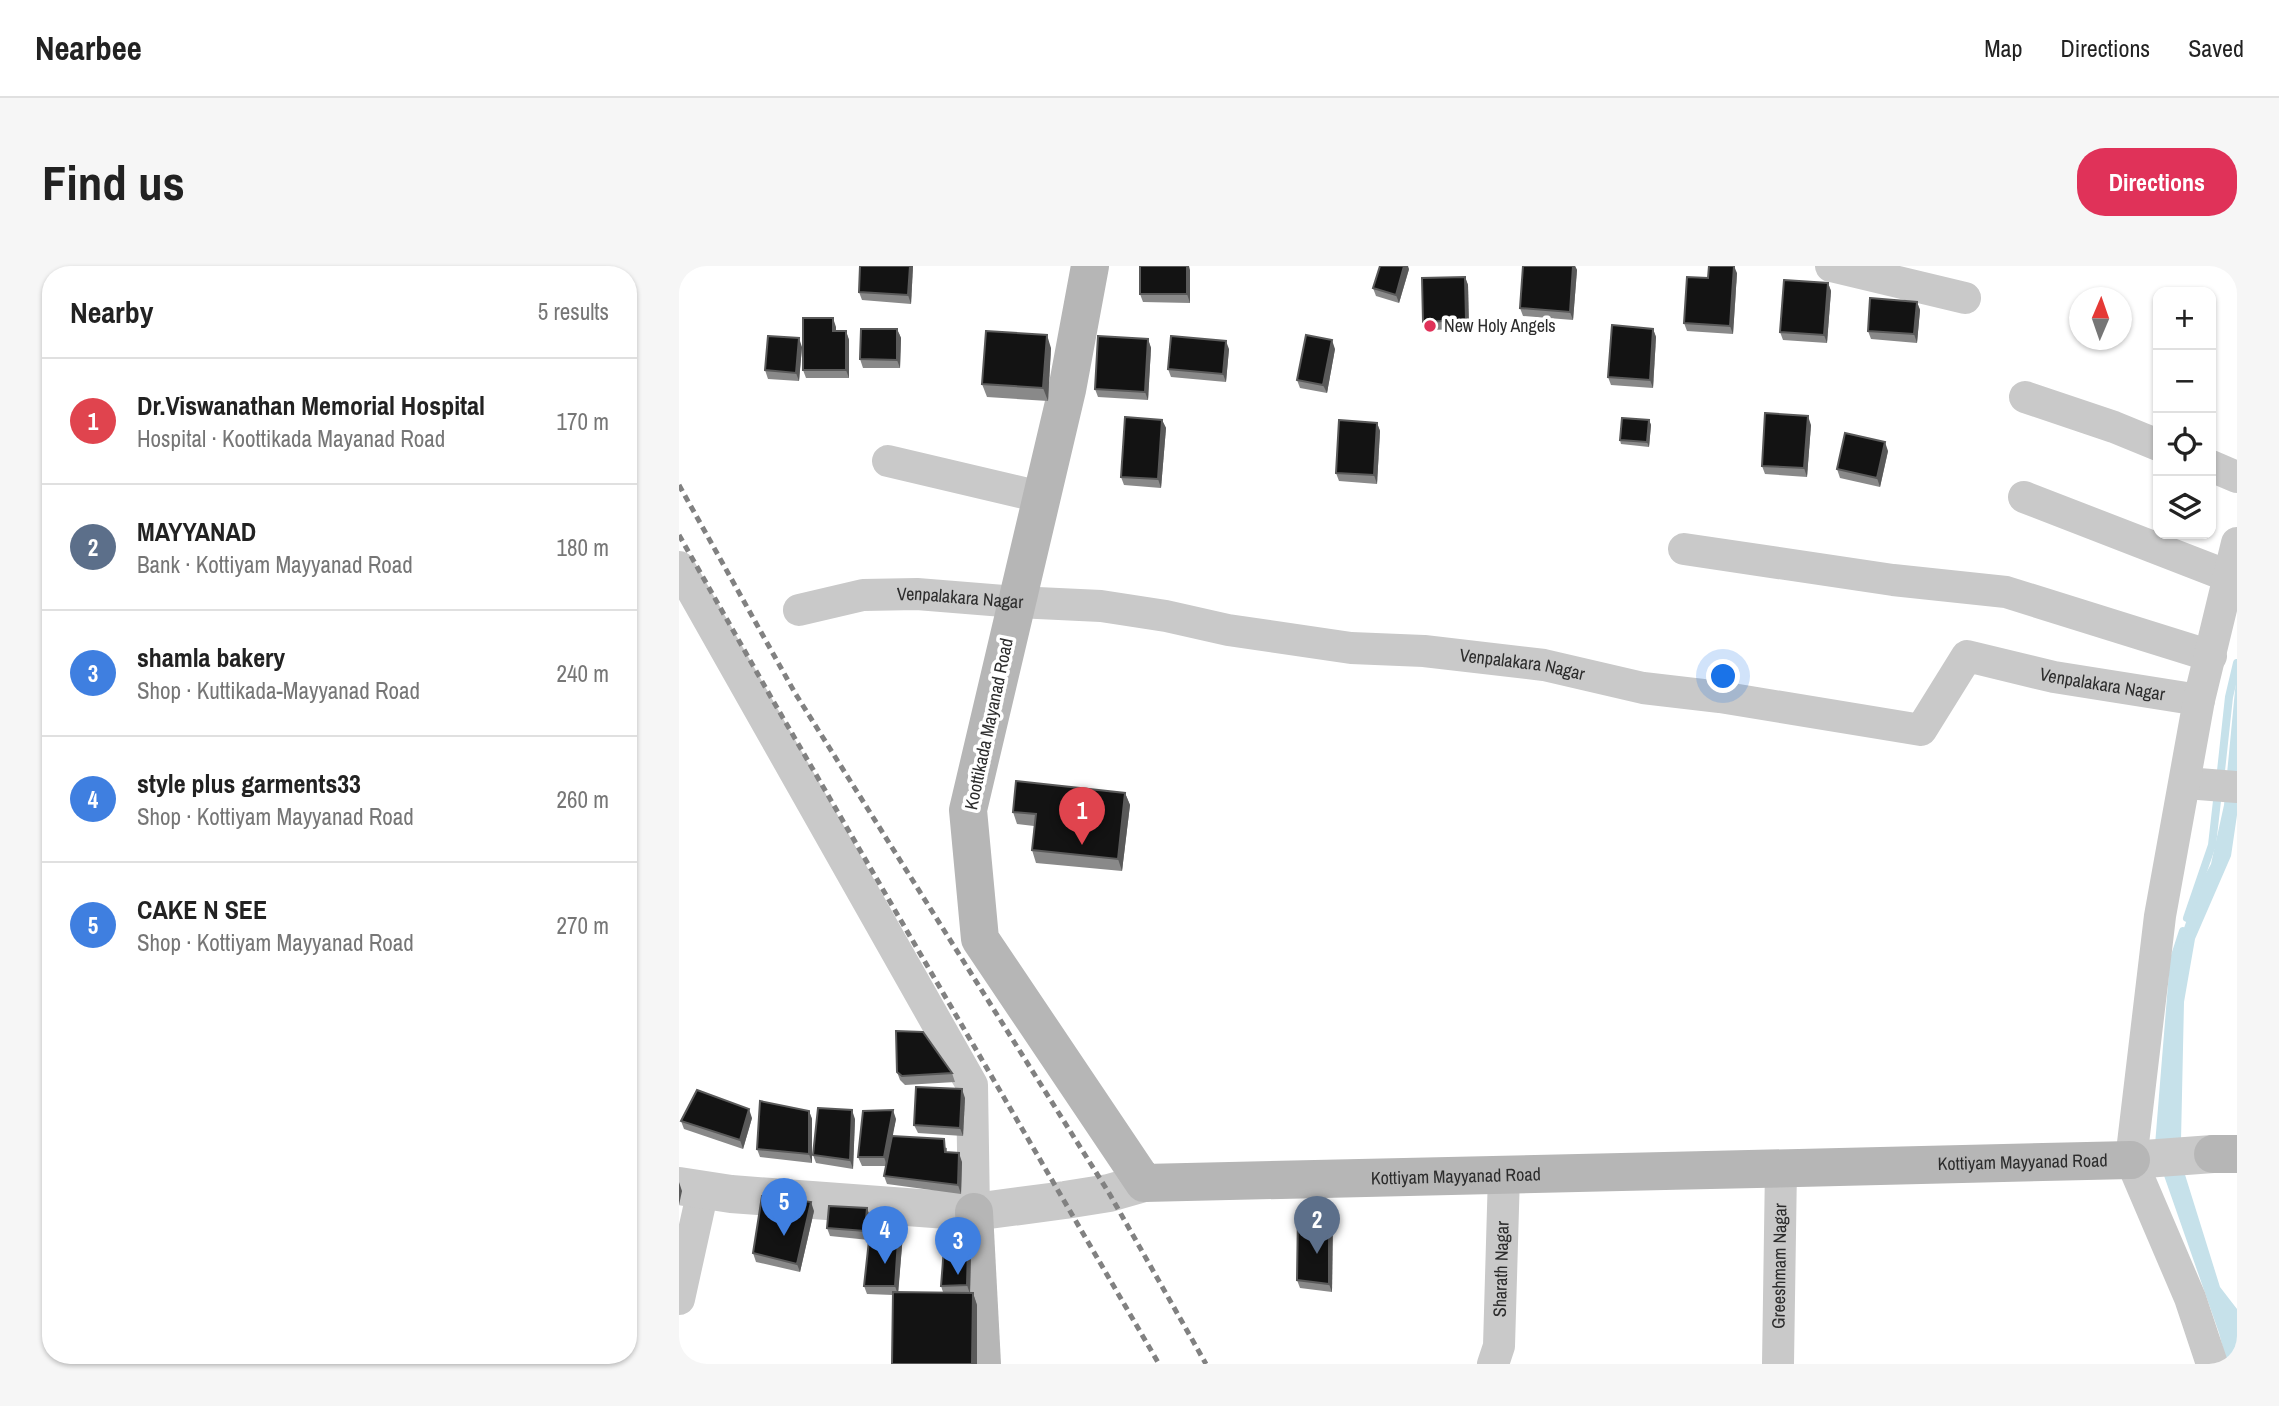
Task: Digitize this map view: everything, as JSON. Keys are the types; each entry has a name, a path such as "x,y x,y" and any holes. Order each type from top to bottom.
{"main road":[{"name":"Koottikada Mayanad Road","path":"1090,266 1067,390 968,810 980,939 1144,1183"},
{"name":"Kottiyam Mayyanad Road","path":"1144,1183 1394,1180 1504,1174 2131,1160"},
{"path":"974,1212 982,1364"}],"street":[{"path":"1831,266 1965,298"},
{"path":"2025,397 2153,443"},
{"path":"888,461 1041,497"},
{"path":"2216,468 2237,477"},
{"path":"2024,497 2228,576"},
{"path":"2212,1364 2190,1298 2131,1160 2160,916 2192,784 2199,700 2237,543"},
{"path":"1684,549 1893,580 2006,592 2211,656"},
{"path":"679,567 688,603 972,1086 974,1212"},
{"name":"Venpalakara Nagar","path":"799,610 863,595 918,594 1101,606 1228,630 1351,648 1424,651 1543,665 1643,688 1720,697 1921,730 1967,656 2054,677 2199,700"},
{"path":"2192,784 2236,787"},
{"name":"Kottiyam Mayyanad Road","path":"2131,1160 2225,1154"},
{"name":"Greeshmam Nagar","path":"1778,1364 1781,1167"},
{"name":"Sharath Nagar","path":"1493,1364 1499,1346 1504,1174"},
{"name":"Kottiyam Mayyanad Road","path":"691,1188 731,1194 974,1212 1109,1193 1144,1183"},
{"path":"679,1299 691,1188"}],"water":[{"path":"2237,670 2237,815 2231,856 2195,939 2184,1002 2181,1141 2155,1145 2169,972 2197,890 2211,864 2224,805"},
{"path":"2182,1165 2220,1287 2237,1309 2237,1364 2227,1364 2219,1333 2161,1167"}],"building":[{"path":"860,266 910,266 908,295 859,292"},
{"path":"1140,266 1187,266 1187,294 1140,294"},
{"path":"1380,266 1404,266 1396,295 1373,288"},
{"path":"1523,266 1573,266 1570,312 1520,308"},
{"path":"1709,266 1734,266 1730,326 1684,323 1687,277 1708,278"},
{"path":"1465,277 1466,320 1423,322 1422,278"},
{"path":"1784,280 1828,283 1824,335 1780,332"},
{"path":"1870,298 1917,302 1914,334 1868,331"},
{"path":"803,318 833,318 833,331 846,331 846,370 803,370"},
{"path":"1612,325 1653,329 1650,380 1608,377"},
{"path":"861,329 897,329 897,360 860,359"},
{"path":"986,331 1047,335 1043,388 982,384"},
{"path":"1306,335 1332,340 1323,385 1297,380"},
{"path":"768,336 799,338 796,373 765,370"},
{"path":"1098,336 1148,339 1145,392 1095,389"},
{"path":"1171,336 1226,341 1223,374 1168,369"},
{"path":"1765,413 1808,416 1804,468 1762,466"},
{"path":"1125,417 1162,420 1158,479 1121,477"},
{"path":"1622,418 1649,420 1647,442 1620,440"},
{"path":"1339,420 1377,423 1374,475 1336,473"},
{"path":"1845,433 1885,442 1877,478 1837,469"},
{"path":"1016,781 1125,793 1118,859 1032,850 1036,814 1013,812"},
{"path":"896,1031 923,1032 952,1073 902,1076 897,1072"},
{"path":"916,1087 962,1089 960,1128 914,1125"},
{"path":"697,1090 749,1109 740,1140 681,1121"},
{"path":"760,1101 809,1111 809,1154 757,1149"},
{"path":"818,1108 852,1110 850,1160 813,1155"},
{"path":"893,1110 884,1157 858,1157 863,1111"},
{"path":"892,1136 944,1139 945,1152 959,1153 958,1185 884,1176"},
{"path":"762,1196 811,1202 797,1264 753,1253"},
{"path":"829,1206 867,1208 865,1231 827,1228"},
{"path":"1329,1206 1329,1284 1297,1280 1298,1212"},
{"path":"871,1222 899,1225 895,1286 864,1286"},
{"path":"968,1247 967,1285 941,1286 944,1248"},
{"path":"893,1292 973,1293 972,1364 892,1364"}],"waterway":[{"path":"2220,780 2229,697 2237,663"},
{"path":"2187,918 2212,845 2218,792"},
{"path":"2171,968 2183,931"}],"railway":[{"path":"679,485 795,693 1109,1193 1206,1364"},
{"path":"679,535 1159,1364"}],"place":[{"name":"New Holy Angels","path":"1430,326"},
{"name":"Dr.Viswanathan Memorial Hospital","path":"1082,845"},
{"name":"CAKE N SEE","path":"784,1236"},
{"name":"MAYYANAD","path":"1317,1254"},
{"name":"style plus garments33","path":"885,1264"},
{"name":"shamla bakery","path":"958,1275"}]}
